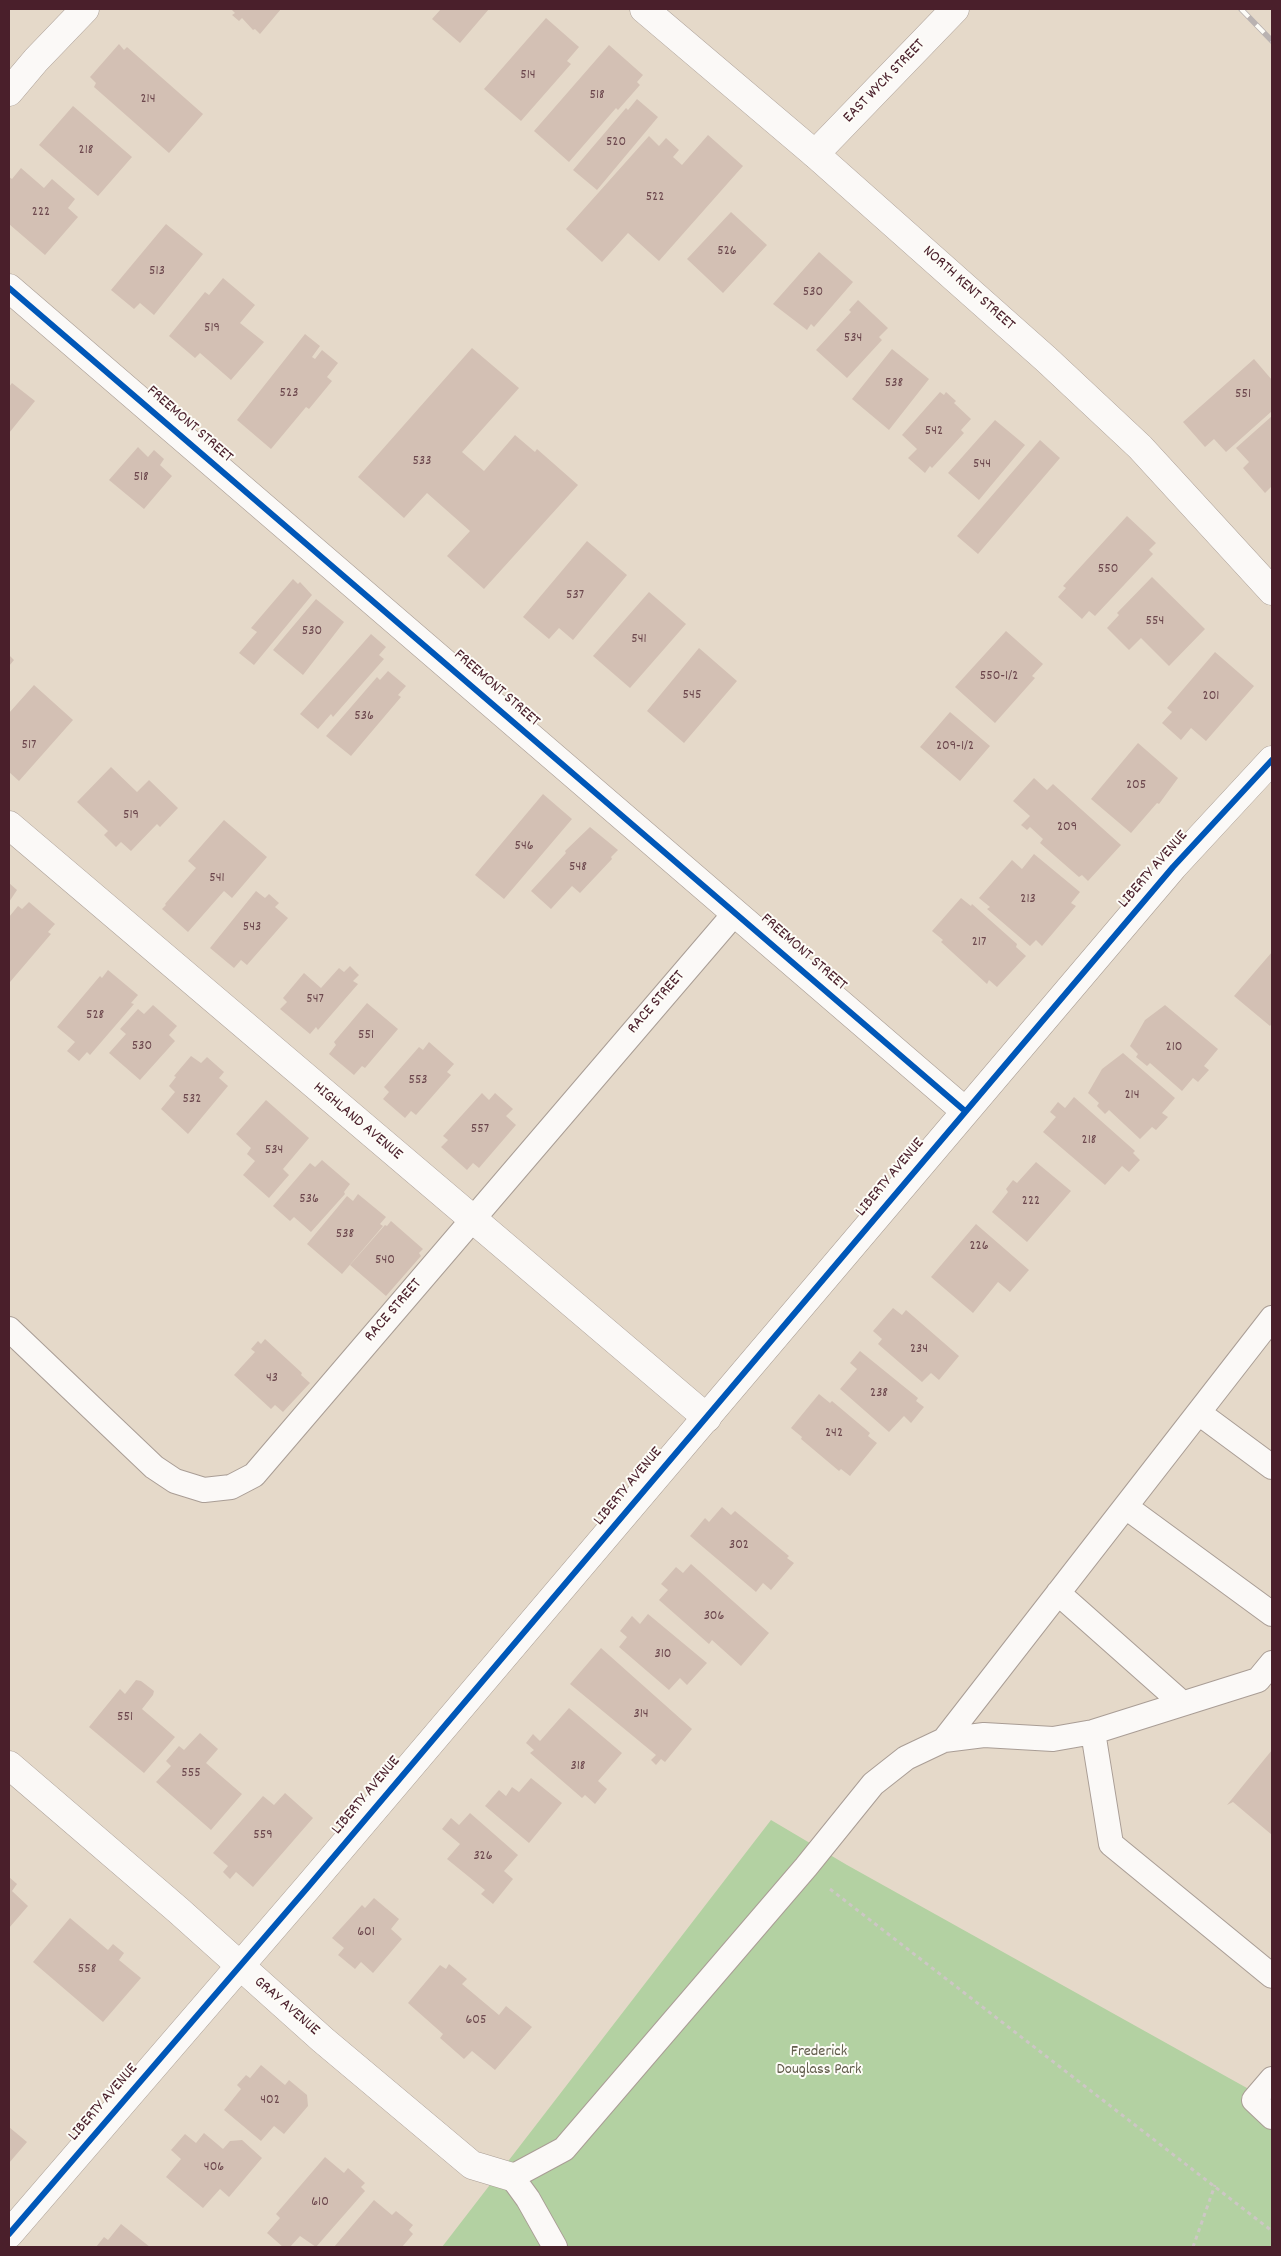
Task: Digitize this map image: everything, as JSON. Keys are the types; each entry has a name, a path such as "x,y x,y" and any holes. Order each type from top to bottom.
{"street":[{"path":"9,92 36,60 85,9"},
{"name":"NORTH KENT STREET","path":"644,9 815,154 1039,352 1140,447 1272,591"},
{"name":"EAST WYCK STREET","path":"815,154 955,9"},
{"name":"FREEMONT STREET","path":"9,288 965,1111"},
{"name":"LIBERTY AVENUE","path":"9,2234 240,1967 1173,867 1272,760"},
{"name":"HIGHLAND AVENUE","path":"9,825 707,1418"},
{"name":"GRAY AVENUE","path":"9,1766 178,1910 323,2040 472,2165 512,2177"}],"lane":[{"name":"RACE STREET","path":"9,1329 154,1467 175,1481 204,1490 230,1487 254,1474 735,913"},
{"path":"944,1740 1272,1318"},
{"path":"1199,1413 1272,1467"},
{"path":"1126,1507 1272,1614"},
{"path":"1058,1593 1182,1703"},
{"path":"555,2247 528,2199 512,2177 564,2149 806,1867 873,1784 906,1758 944,1740 984,1735 1053,1739 1093,1732 1258,1680 1272,1663"},
{"path":"1093,1732 1111,1844 1272,1976"},
{"path":"1272,2079 1254,2100 1272,2117"}],"path":[{"path":"806,1867 823,1883 1272,2231"},
{"path":"1193,2247 1215,2185"}],"green space":[{"name":"Frederick Douglass Park","path":"771,1820 847,1865 1272,2102 1272,2247 442,2247"}],"building":[{"path":"231,9 281,9 260,34 255,29 253,30 242,18 239,21 232,15 235,13"},
{"path":"441,9 489,9 460,43 432,19"},
{"path":"546,18 579,47 567,61 571,64 521,121 484,89"},
{"path":"119,44 124,50 127,47 203,114 169,153 94,87 96,83 90,77"},
{"path":"609,45 643,75 637,82 640,85 618,110 616,108 569,162 534,131"},
{"path":"637,99 658,117 597,190 573,170 626,108 628,110"},
{"path":"73,106 132,157 98,196 39,145"},
{"path":"708,135 743,166 659,261 628,233 602,262 566,229 649,136 659,146 666,138 679,150 673,157 682,165"},
{"path":"21,168 44,188 52,179 75,199 68,208 78,217 45,255 9,224 9,177 12,179"},
{"path":"731,212 767,245 723,293 687,259"},
{"path":"166,224 203,254 154,315 140,303 134,309 111,290"},
{"path":"819,252 853,282 814,327 811,324 807,330 773,304"},
{"path":"223,278 255,305 240,323 264,342 231,380 200,353 195,358 169,336 205,292 209,295"},
{"path":"858,300 888,328 879,337 882,340 847,378 816,350 851,312 849,310"},
{"path":"305,334 320,346 312,357 315,359 322,350 338,363 327,377 332,381 309,409 306,407 271,449 237,420"},
{"path":"472,348 519,388 462,452 484,471 515,435 535,452 537,449 578,485 484,589 447,556 470,531 427,493 404,518 358,477"},
{"path":"892,349 929,379 889,430 852,399"},
{"path":"1254,359 1272,380 1272,411 1226,452 1214,439 1205,447 1183,422"},
{"path":"12,383 35,401 9,433 9,387"},
{"path":"940,392 944,395 946,392 956,401 954,403 971,419 961,430 964,433 932,468 930,466 925,473 908,458 917,449 902,435"},
{"path":"1272,416 1272,486 1265,493 1243,468 1249,462 1236,448"},
{"path":"995,420 1025,445 979,500 948,473"},
{"path":"1040,440 1060,458 978,554 957,536"},
{"path":"138,447 148,457 154,450 164,459 160,465 172,476 144,509 109,480"},
{"path":"1127,516 1156,543 1149,550 1153,554 1095,616 1089,611 1082,619 1058,597 1066,588 1063,586"},
{"path":"587,541 627,575 573,640 559,628 549,639 523,617"},
{"path":"1152,577 1205,629 1169,666 1141,638 1129,650 1107,628 1119,615 1117,613"},
{"path":"293,579 298,584 300,582 312,595 254,665 239,653 257,632 251,628"},
{"path":"649,592 686,624 630,688 593,656"},
{"path":"316,599 344,622 303,675 273,650"},
{"path":"1006,631 1043,664 1032,676 1035,678 995,723 955,687"},
{"path":"371,634 386,647 379,655 384,659 333,717 331,714 318,729 300,714"},
{"path":"699,648 737,681 684,743 647,711"},
{"path":"1215,652 1254,686 1206,741 1191,728 1181,740 1162,723 1172,712 1167,708"},
{"path":"9,655 14,660 9,666"},
{"path":"388,671 406,686 398,695 401,697 351,756 326,736 377,677 380,680"},
{"path":"34,685 73,720 19,781 9,772 9,713"},
{"path":"950,712 990,746 960,781 920,747"},
{"path":"1138,743 1178,778 1159,804 1157,803 1131,833 1091,799"},
{"path":"111,767 137,792 149,780 178,808 160,827 157,824 131,851 121,842 116,847 104,835 108,831 77,802"},
{"path":"1034,778 1047,790 1053,784 1121,845 1088,881 1082,875 1079,877 1040,843 1043,839 1030,827 1027,830 1021,825 1030,816 1013,801"},
{"path":"543,794 572,819 504,899 475,875"},
{"path":"224,820 267,857 232,898 224,891 188,932 162,909 196,868 188,861"},
{"path":"590,827 618,850 580,893 572,886 551,909 531,891 566,853 565,851"},
{"path":"1034,854 1080,892 1071,903 1076,906 1042,946 1036,940 1030,946 987,909 990,907 979,898 1012,860 1022,869"},
{"path":"9,883 17,890 9,902"},
{"path":"256,891 265,898 269,894 279,903 275,907 288,918 247,965 241,960 234,968 210,948"},
{"path":"961,898 971,906 972,904 1017,944 1016,947 1026,956 997,987 989,980 987,984 941,942 943,940 932,931"},
{"path":"29,902 55,924 48,932 51,934 10,982 9,917 18,906 22,909"},
{"path":"1272,952 1272,1023 1270,1026 1234,996"},
{"path":"350,966 359,975 353,981 358,984 318,1030 316,1027 310,1034 280,1009 287,1002 283,998 304,973 321,988 339,968 344,972"},
{"path":"108,970 138,995 131,1003 134,1004 90,1055 87,1052 79,1061 67,1051 75,1042 57,1027 100,976 102,978"},
{"path":"367,1003 398,1029 365,1068 362,1066 354,1075 329,1054 336,1045 334,1042"},
{"path":"153,1005 177,1026 169,1035 175,1041 140,1080 109,1053 126,1034 120,1029 138,1009 144,1014"},
{"path":"1165,1005 1218,1049 1204,1066 1209,1070 1198,1082 1193,1078 1182,1091 1150,1063 1147,1066 1136,1057 1138,1054 1130,1046 1145,1020"},
{"path":"429,1042 454,1064 447,1072 451,1075 416,1115 411,1111 405,1118 383,1099 389,1092 384,1087 419,1047 423,1050"},
{"path":"1123,1053 1175,1098 1162,1113 1168,1117 1156,1130 1152,1127 1140,1139 1109,1110 1105,1114 1097,1106 1099,1103 1088,1093 1102,1069"},
{"path":"191,1056 201,1063 207,1057 224,1072 219,1078 228,1086 188,1134 161,1109 175,1092 169,1086 176,1077 174,1076"},
{"path":"482,1093 489,1100 495,1093 513,1109 506,1116 516,1125 479,1168 473,1163 467,1170 441,1147 448,1140 443,1136"},
{"path":"1074,1097 1135,1151 1133,1153 1140,1160 1129,1172 1122,1166 1105,1185 1043,1132 1056,1117 1050,1112 1058,1102 1065,1108"},
{"path":"266,1100 309,1138 283,1169 289,1175 269,1198 243,1175 255,1161 247,1154 251,1148 236,1134"},
{"path":"322,1160 350,1184 344,1192 345,1194 311,1232 294,1217 290,1221 273,1206 310,1163 315,1167"},
{"path":"1036,1162 1071,1191 1027,1242 992,1212 1008,1192 1006,1189 1013,1180 1017,1183"},
{"path":"358,1194 386,1217 380,1224 383,1226 342,1274 307,1244 347,1196 353,1201"},
{"path":"391,1221 423,1249 419,1253 421,1256 386,1296 350,1265 385,1225 387,1226"},
{"path":"976,1224 1029,1270 1010,1292 998,1282 973,1313 931,1277"},
{"path":"893,1308 902,1315 906,1310 959,1356 939,1380 931,1373 922,1382 878,1344 882,1339 873,1331"},
{"path":"265,1339 302,1373 301,1375 310,1383 283,1412 275,1405 271,1409 234,1375 255,1352 251,1349 258,1341 261,1344"},
{"path":"860,1351 918,1398 916,1401 924,1407 911,1423 904,1416 889,1432 840,1389 857,1369 850,1363"},
{"path":"819,1394 830,1403 832,1401 870,1433 868,1436 877,1443 850,1476 841,1469 839,1471 801,1439 802,1437 791,1428"},
{"path":"722,1507 731,1515 735,1511 789,1556 787,1558 794,1563 771,1590 763,1583 756,1592 690,1536 705,1518 709,1522"},
{"path":"691,1564 769,1633 741,1666 712,1640 709,1644 659,1600 668,1590 661,1584 676,1567 683,1573"},
{"path":"648,1614 707,1663 687,1685 680,1678 669,1690 619,1647 627,1637 620,1631 632,1616 640,1624"},
{"path":"601,1648 692,1729 665,1762 661,1759 656,1765 651,1760 656,1755 570,1684"},
{"path":"136,1680 141,1681 154,1691 142,1709 175,1737 144,1773 89,1727 120,1689 125,1694"},
{"path":"569,1708 622,1753 598,1781 607,1789 595,1804 585,1795 582,1798 530,1753 534,1750 526,1743 533,1734 540,1741"},
{"path":"200,1733 218,1749 206,1763 242,1794 211,1830 156,1782 171,1766 166,1761 179,1746 184,1750"},
{"path":"1272,1750 1272,1835 1233,1802 1227,1805"},
{"path":"531,1778 562,1803 529,1843 485,1806 499,1790 506,1796 512,1787 519,1792"},
{"path":"285,1793 313,1818 253,1887 236,1872 230,1879 223,1872 228,1866 213,1853 263,1796 274,1805"},
{"path":"470,1813 518,1855 504,1871 513,1879 493,1904 481,1894 485,1890 447,1859 460,1844 442,1829 451,1818 459,1825"},
{"path":"9,1877 17,1884 12,1891 28,1906 9,1928"},
{"path":"374,1898 399,1919 391,1929 402,1939 373,1973 361,1962 355,1969 338,1955 344,1948 332,1938 362,1905 365,1908"},
{"path":"70,1918 108,1950 113,1944 124,1953 119,1960 141,1978 103,2022 33,1962"},
{"path":"449,1964 467,1979 462,1984 499,2015 506,2006 532,2027 495,2070 472,2051 464,2059 440,2038 443,2034 408,2003 440,1965 446,1969"},
{"path":"261,2065 285,2085 289,2080 307,2095 308,2106 284,2134 274,2126 261,2141 224,2110 241,2089 237,2085 246,2075 250,2078"},
{"path":"9,2127 27,2142 9,2163"},
{"path":"204,2133 223,2149 230,2141 242,2140 262,2158 229,2197 220,2189 203,2208 166,2177 181,2159 171,2150 185,2134 196,2143"},
{"path":"325,2157 344,2173 348,2168 365,2183 361,2187 365,2191 316,2247 300,2236 290,2247 283,2247 267,2233 280,2218 276,2214"},
{"path":"374,2200 392,2215 396,2211 413,2225 409,2230 413,2234 402,2247 334,2247"},
{"path":"121,2224 150,2247 96,2247 104,2237 108,2240"}],"railway":[{"path":"1241,9 1272,41"}],"cycle path":[{"path":"9,288 965,1111"},
{"path":"9,2234 308,1887 1173,867 1272,760"}]}
